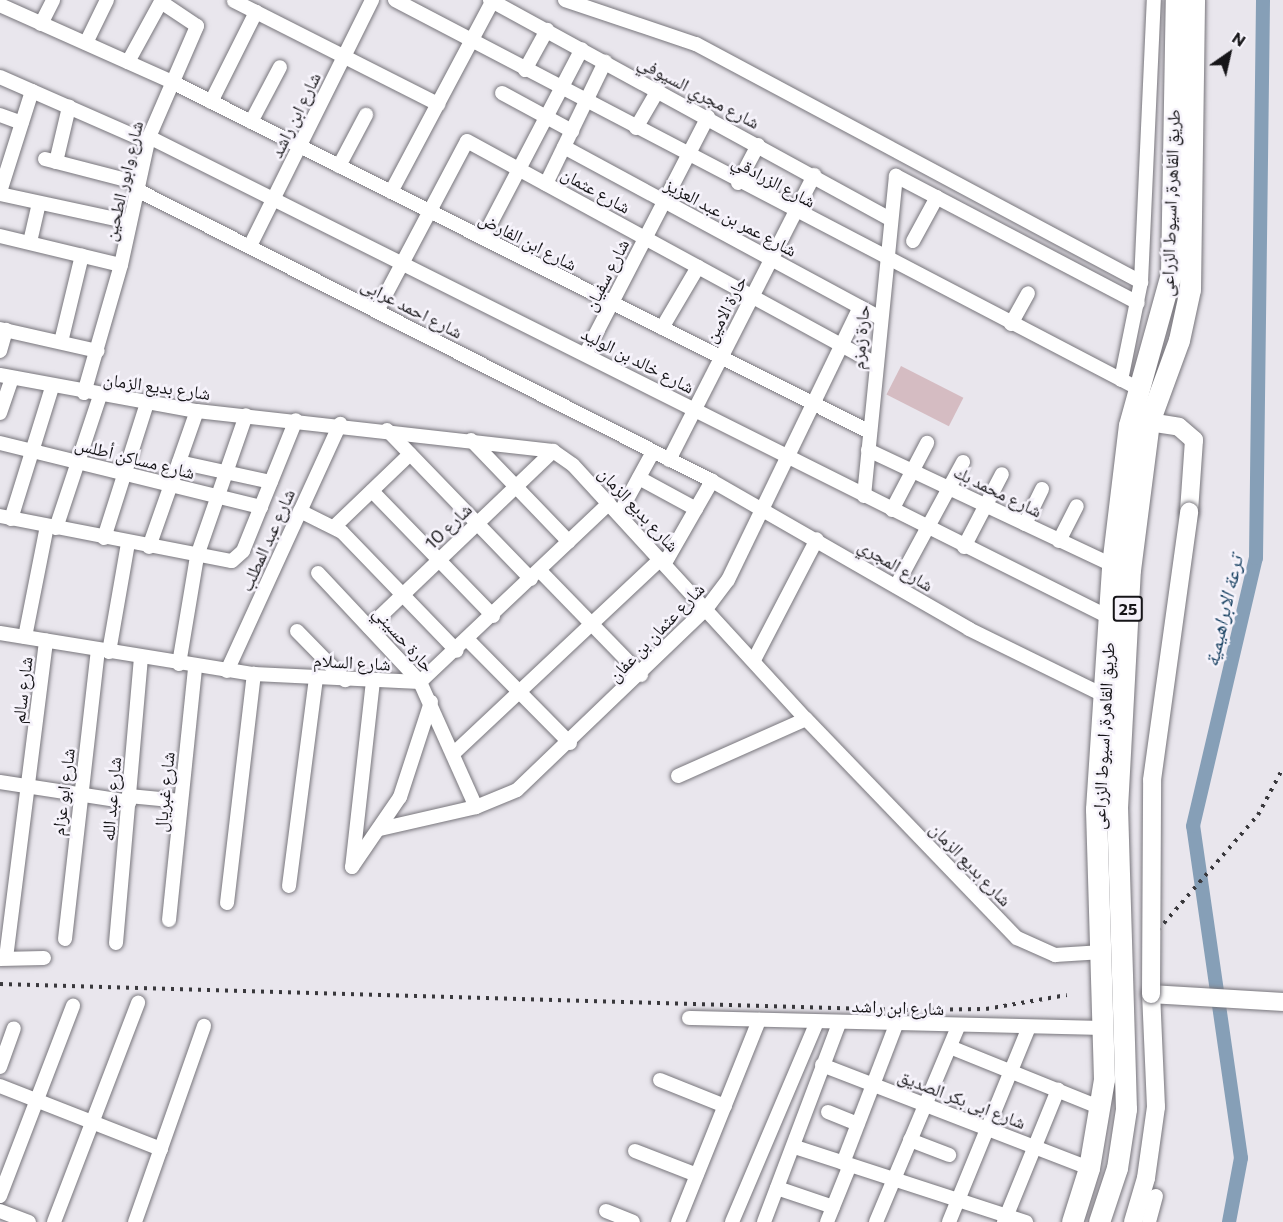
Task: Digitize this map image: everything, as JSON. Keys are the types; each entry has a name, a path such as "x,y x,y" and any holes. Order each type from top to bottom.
{"highway":[{"name":"طريق القاهرة, اسيوط الزراعى","path":"1072,1222 1089,1168 1101,1108 1107,1028 1096,809 1107,697 1112,565 1130,384 1171,274 1176,0"},
{"name":"طريق القاهرة, اسيوط الزراعى","path":"1099,1222 1117,1168 1126,1109 1117,808 1130,570 1149,422 1179,340 1190,289 1194,0"},
{"path":"1096,809 1117,808"}],"main road":[{"path":"1133,1222 1146,1178 1156,1107 1151,994 1152,780 1189,512 1194,440 1179,427 1149,422"},
{"path":"1151,994 1283,1002"}],"street":[{"path":"41,24 53,0"},
{"path":"86,43 107,0"},
{"name":"شارع ابن راشد","path":"250,246 372,0"},
{"name":"شارع الزرادقي","path":"395,0 885,261 1130,384"},
{"path":"391,192 492,0"},
{"name":"شارع مجري السيوفي","path":"492,0 889,218"},
{"path":"565,0 696,44 1141,282"},
{"name":"طريق القاهرة, اسيوط الزراعى","path":"1130,384 1141,282 1154,0"},
{"name":"شارع وابور الطحين","path":"84,393 122,265 149,139 170,81 197,23 162,1 128,62"},
{"path":"234,1 438,104"},
{"name":"شارع ابن الفارض","path":"0,5 170,81 870,432"},
{"path":"212,102 256,12"},
{"path":"525,70 547,30"},
{"path":"483,238 582,49"},
{"path":"546,184 605,62"},
{"path":"251,122 280,67"},
{"name":"شارع خالد بن الوليد","path":"0,77 149,139 403,259 928,529 1109,617"},
{"path":"636,128 658,90"},
{"path":"32,91 22,123 6,154 0,193 39,204 130,222"},
{"path":"502,93 572,131"},
{"name":"شارع احمد عرابى","path":"69,107 51,161 138,187 669,460"},
{"path":"0,115 22,123"},
{"path":"339,166 366,115"},
{"name":"شارع سفيان","path":"586,353 708,117"},
{"name":"شارع عثمان","path":"377,311 427,210 465,142 518,168 876,364"},
{"path":"738,183 758,145"},
{"name":"شارع عمر بن عبد العزيز","path":"564,147 880,318"},
{"name":"حارة الامين","path":"669,460 814,175"},
{"name":"حارة زمزم","path":"864,496 892,181 899,176 937,197"},
{"path":"913,240 937,197 1138,303"},
{"path":"30,242 39,204"},
{"path":"0,236 122,265"},
{"path":"61,342 82,255"},
{"path":"662,328 698,267"},
{"path":"1011,324 1028,293"},
{"name":"شارع عثمان بن عفان","path":"380,829 476,807 526,784 641,675 706,609 728,580 860,307"},
{"path":"0,351 3,329 98,351"},
{"path":"0,413 6,376"},
{"name":"شارع بديع الزمان","path":"6,376 100,396 197,411 340,424 553,451 609,503 806,719 1017,938 1055,955 1103,952"},
{"path":"52,387 32,451 6,518 225,560 239,558 296,420"},
{"path":"25,637 52,527 78,463 100,396"},
{"path":"104,538 147,403"},
{"path":"149,547 197,411"},
{"path":"179,664 197,556 246,416"},
{"name":"شارع عبد المطلب","path":"227,671 340,424"},
{"path":"387,430 477,523 592,624 641,675"},
{"path":"471,440 569,542"},
{"name":"شارع مساكن أطلس","path":"0,443 261,507"},
{"path":"892,510 927,443"},
{"name":"شارع محمد بك","path":"868,450 1112,565"},
{"name":"شارع 10","path":"369,627 553,451"},
{"path":"619,514 653,452"},
{"path":"335,526 410,454"},
{"name":"شارع المجري","path":"669,460 763,508 896,586 1107,697"},
{"path":"179,462 271,482"},
{"path":"896,586 963,462"},
{"path":"964,547 1002,474"},
{"path":"639,478 696,509"},
{"path":"453,754 663,561 712,481"},
{"path":"1024,524 1042,489"},
{"path":"372,491 493,616"},
{"path":"420,682 458,651 609,503"},
{"path":"1059,541 1077,506"},
{"path":"300,511 335,526 458,651"},
{"path":"754,660 817,539"},
{"name":"شارع ابو عزام","path":"64,939 81,795 103,651 128,543"},
{"name":"حارة حسيني","path":"318,573 420,682 431,702 476,807"},
{"path":"297,631 345,680"},
{"name":"شارع السلام","path":"0,633 227,671 345,680 420,682"},
{"path":"468,640 570,743"},
{"name":"شارع سالم","path":"3,959 46,641"},
{"name":"شارع عبد الله","path":"116,943 141,658"},
{"name":"شارع غبريال","path":"169,920 195,667"},
{"path":"227,903 254,674"},
{"path":"289,886 316,678"},
{"path":"373,681 349,864 354,867 380,829 407,779 431,702"},
{"path":"678,776 806,719"},
{"path":"0,782 81,795 181,801"},
{"path":"3,959 44,958"},
{"path":"54,1222 138,1003"},
{"path":"0,1196 73,1006"},
{"name":"شارع ابن راشد","path":"689,1018 1028,1029 1107,1028"},
{"path":"678,1222 759,1020"},
{"path":"732,1222 817,1022"},
{"path":"764,1222 795,1147 822,1065 839,1023"},
{"path":"827,1222 858,1124 896,1025"},
{"path":"135,1222 204,1026"},
{"path":"876,1222 958,1027"},
{"path":"0,1067 14,1028"},
{"path":"949,1222 1028,1029"},
{"path":"950,1047 1101,1108"},
{"name":"شارع ابى بكر الصديق","path":"822,1065 1089,1168"},
{"path":"660,1080 725,1106"},
{"path":"0,1086 161,1149"},
{"path":"1005,1219 1058,1090"},
{"path":"828,1112 858,1124"},
{"path":"776,1119 800,1128"},
{"path":"910,1140 949,1155"},
{"path":"795,1147 958,1200 1005,1219 1026,1222"},
{"path":"635,1151 697,1175"},
{"path":"777,1188 833,1207"},
{"path":"1149,1222 1156,1196"},
{"path":"0,1211 30,1222"},
{"path":"606,1211 633,1222"}],"shaded area":[{"path":"901,366 963,398 949,426 886,395"}],"waterway":[{"name":"ترعة الابراهيمية","path":"1229,1222 1241,1158 1193,826 1256,558 1263,0"}],"railway":[{"path":"1158,930 1258,815 1283,768"},
{"path":"0,984 905,1010 986,1009 1067,995"}]}
